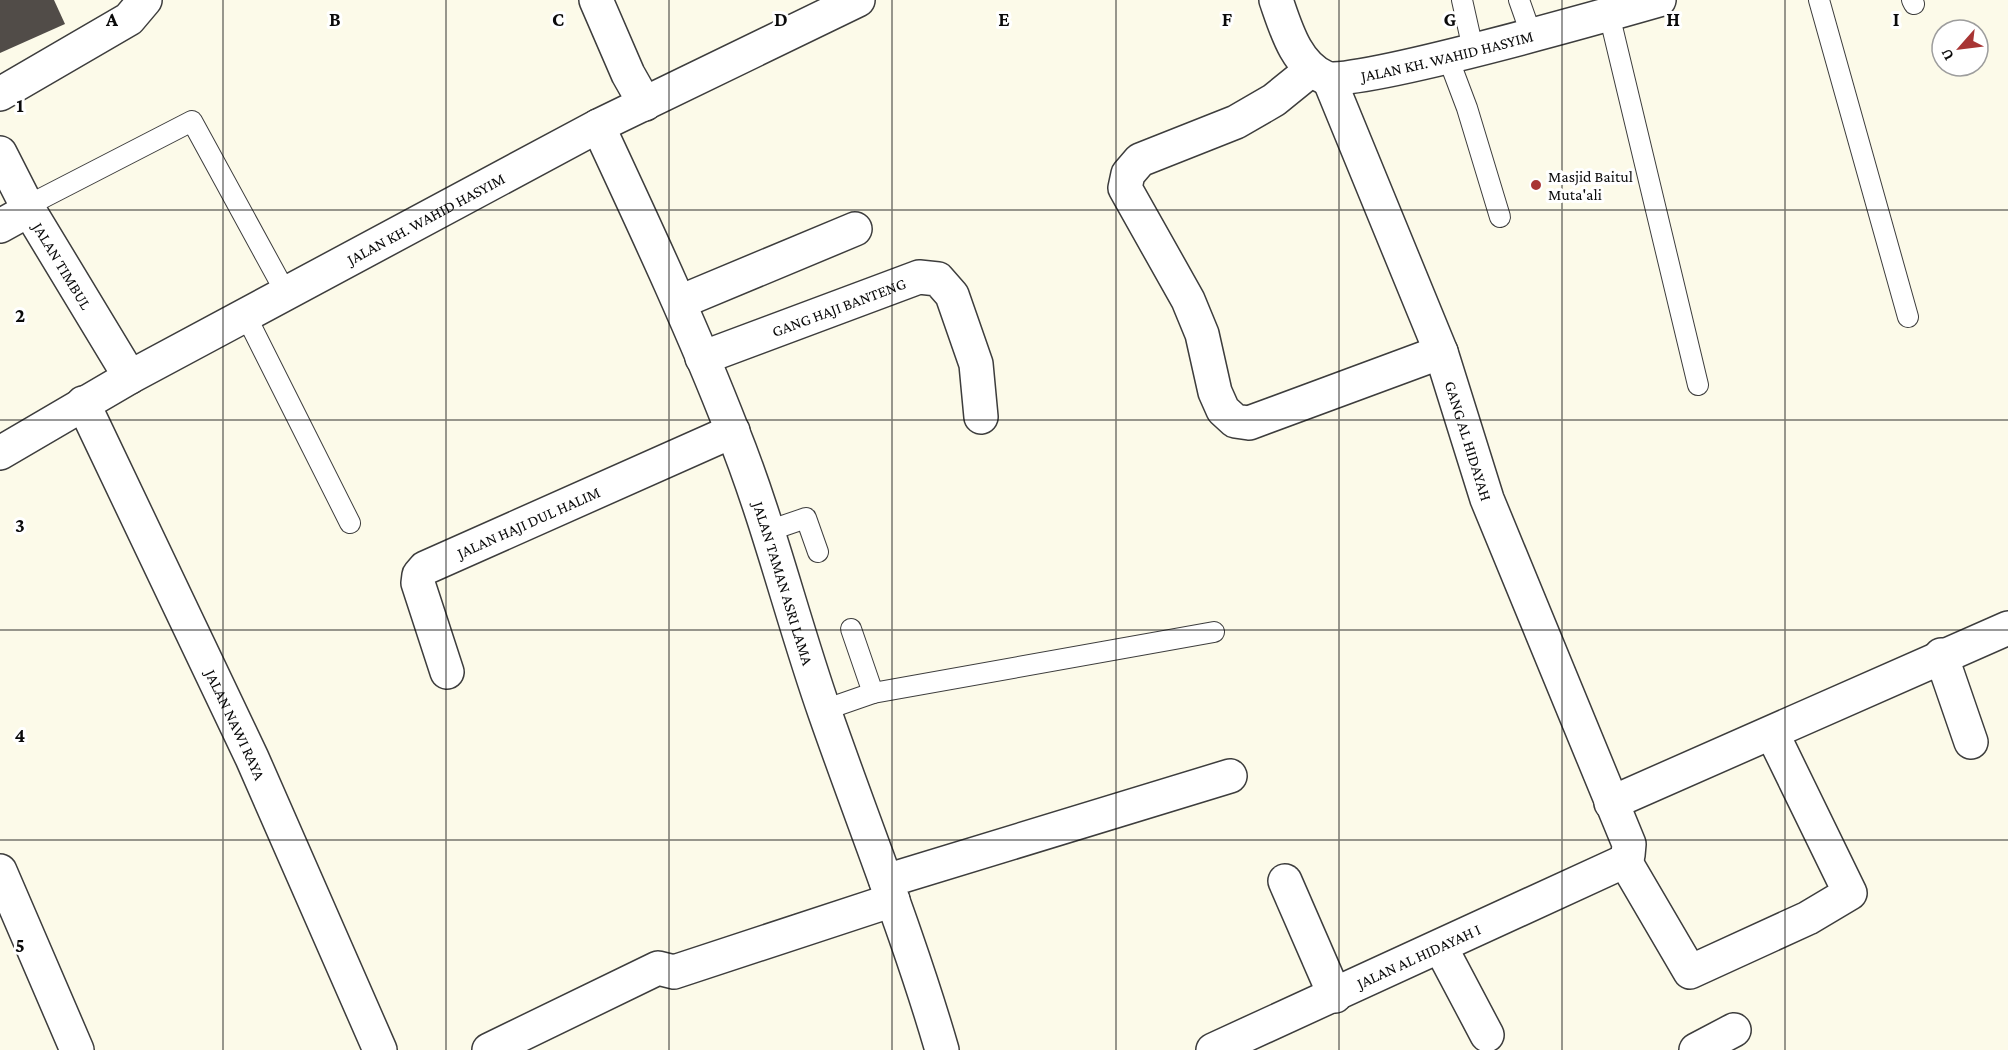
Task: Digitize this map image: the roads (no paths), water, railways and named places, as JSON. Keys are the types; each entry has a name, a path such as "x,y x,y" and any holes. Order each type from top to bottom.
{"street":[{"path":"0,94 129,19 145,0"},
{"path":"596,0 628,74 645,104"},
{"path":"1276,0 1287,33 1320,75 1236,122 1140,160 1128,174 1125,188 1167,260 1202,334 1215,392 1223,410 1235,421 1249,423 1441,352"},
{"name":"JALAN KH. WAHID HASYIM","path":"1320,75 1359,76 1659,0"},
{"name":"JALAN KH. WAHID HASYIM","path":"0,453 130,377 287,295 598,126 845,3"},
{"name":"GANG AL HIDAYAH","path":"1320,75 1441,352 1487,499 1629,844 1628,855 1624,861"},
{"name":"JALAN TAMAN ASRI LAMA","path":"598,126 680,302 733,431 768,531 824,710 920,975 942,1050"},
{"name":"JALAN TIMBUL","path":"0,153 28,208 130,377"},
{"path":"0,226 28,208"},
{"path":"680,302 855,229"},
{"name":"GANG HAJI BANTENG","path":"702,358 920,277 938,279 952,295 976,364 981,417"},
{"name":"JALAN NAWI RAYA","path":"83,403 252,758 380,1050"},
{"name":"JALAN HAJI DUL HALIM","path":"447,672 418,583 419,575 425,568 733,431"},
{"path":"1611,803 1772,733 1941,655 2008,628"},
{"path":"1941,655 1971,742"},
{"path":"1624,861 1690,972 1808,918 1850,893 1772,733"},
{"path":"489,1050 658,968 674,972 890,890 1230,776"},
{"name":"JALAN AL HIDAYAH I","path":"1213,1050 1252,1030 1335,996 1441,948 1624,861"},
{"path":"0,871 77,1050"},
{"path":"1285,881 1335,996"},
{"path":"1441,948 1487,1035"},
{"path":"1696,1050 1734,1030"}],"lane":[{"path":"1462,0 1460,52 1467,108 1500,217"},
{"path":"1519,0 1531,34"},
{"path":"1819,0 1908,317"},
{"path":"1609,14 1698,385"},
{"path":"28,208 192,121 287,295"},
{"path":"246,316 350,523"},
{"path":"768,531 806,518 818,552"},
{"path":"851,629 873,693"},
{"path":"824,710 873,693 1214,632"}],"place":[{"name":"Masjid Baitul Muta'ali","path":"1536,185"}]}
